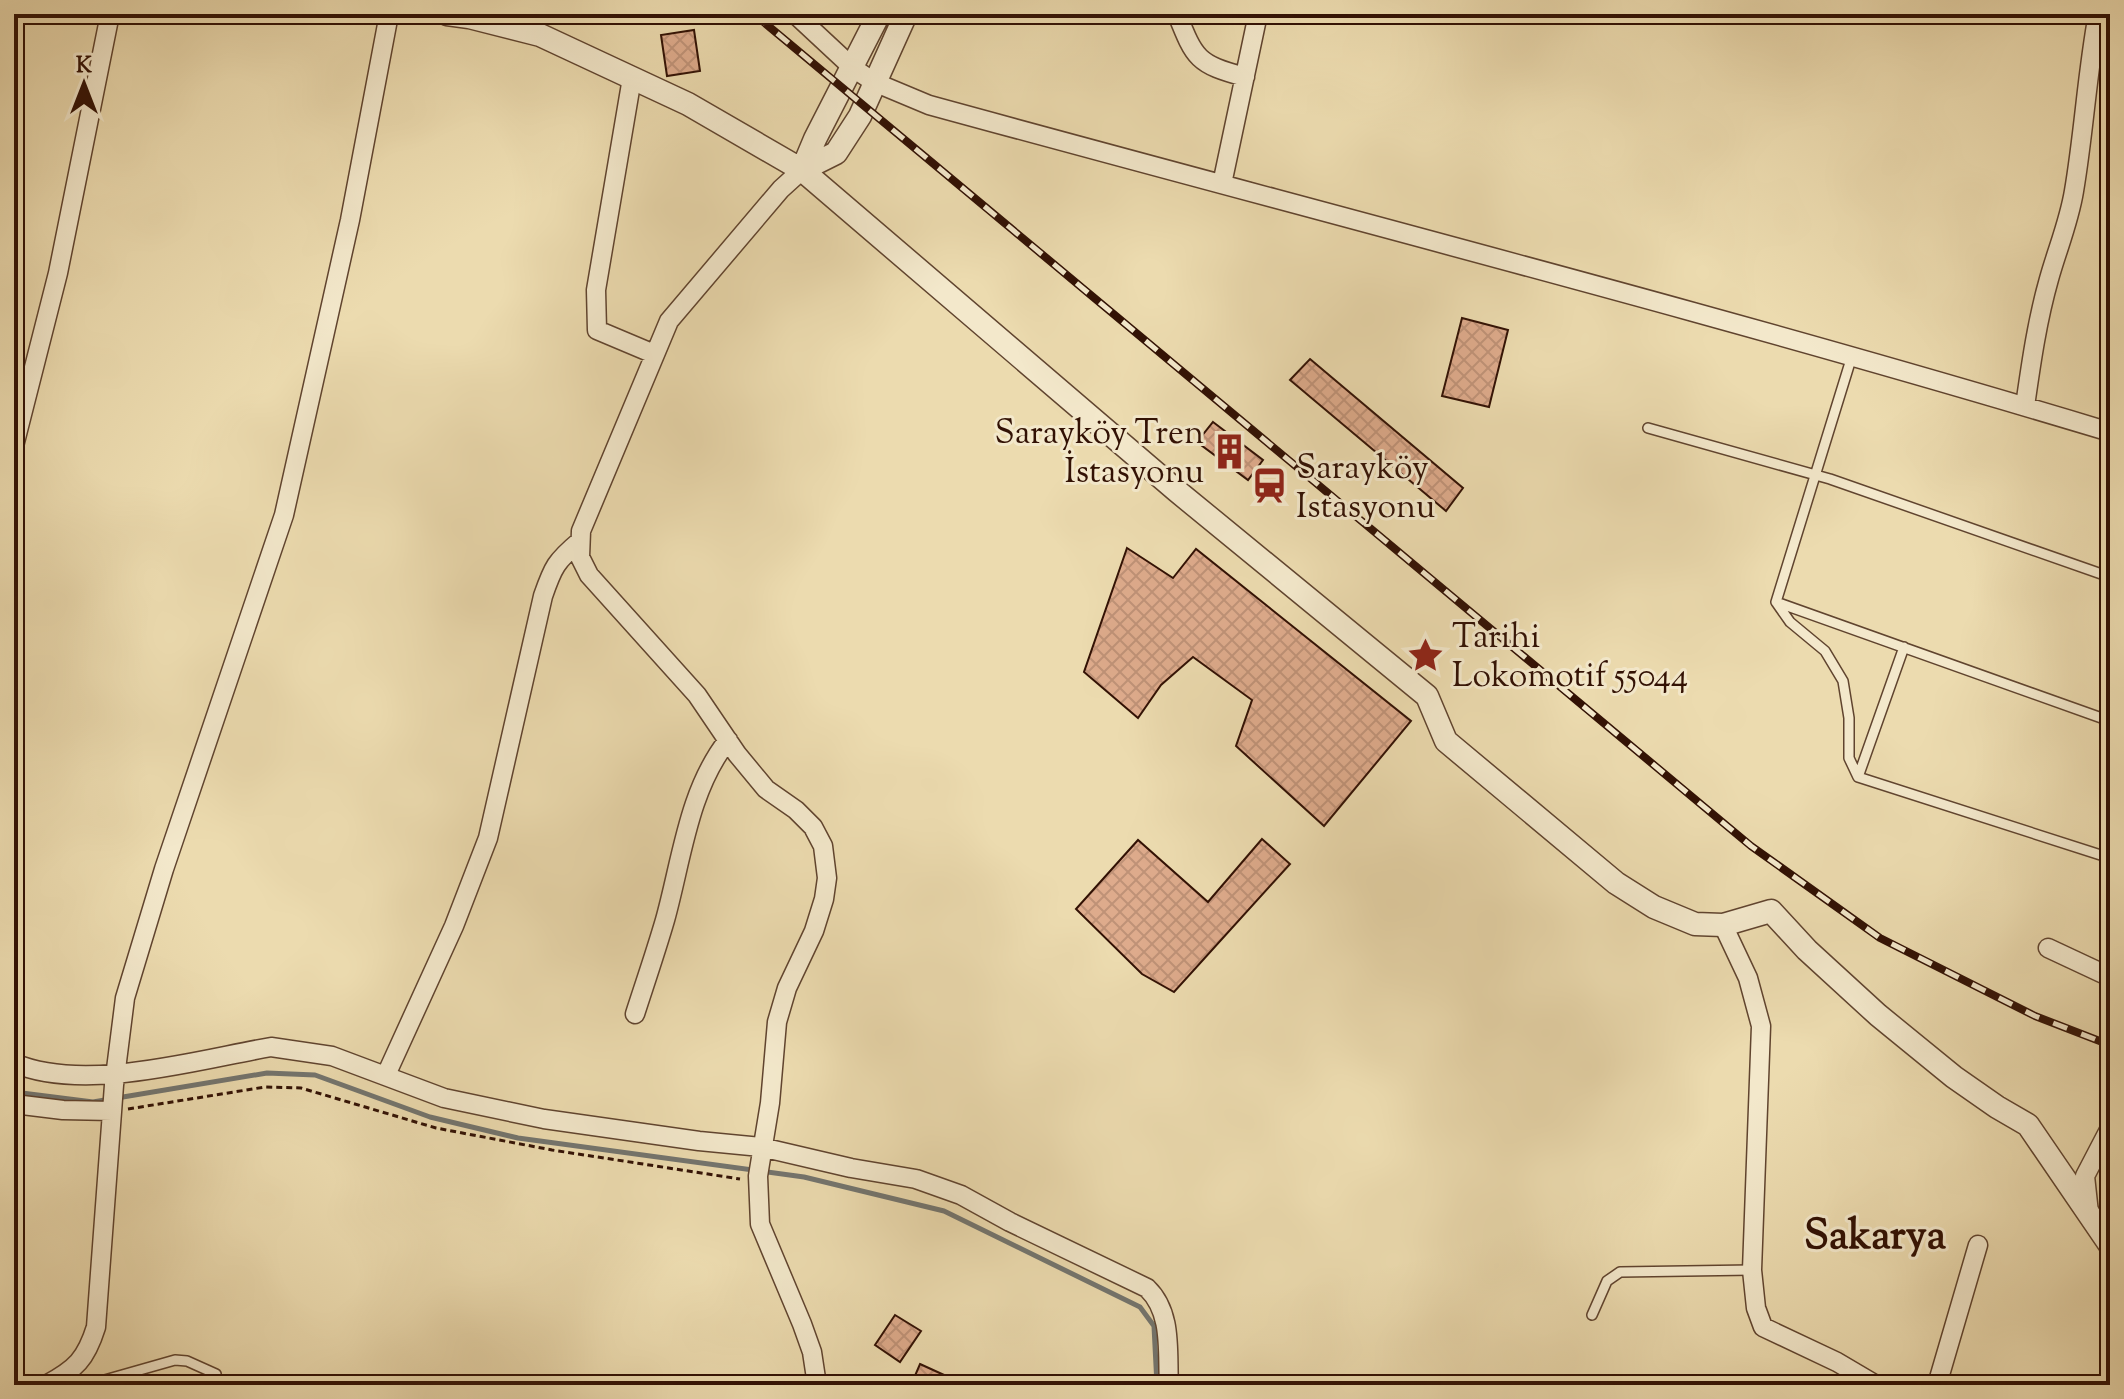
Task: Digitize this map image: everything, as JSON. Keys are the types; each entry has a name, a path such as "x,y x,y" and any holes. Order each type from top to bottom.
{"street":[{"path":"14,446 58,273 110,14"},
{"path":"55,1381 71,1372 83,1358 96,1327 112,1109 125,998 164,869 284,515 350,220 389,14"},
{"path":"447,14 540,35 688,104 802,170 1177,491 1427,696 1446,741 1616,883 1654,907 1695,924 1723,925 1771,911 1807,950 1889,1024 1954,1077 2028,1125 2110,1245"},
{"path":"795,14 853,68 874,82 929,105 1417,235 1852,356 2110,432"},
{"path":"802,170 879,14"},
{"path":"817,1385 812,1352 760,1224 758,1179 770,1103 777,1022 787,988 814,931 824,899 827,878 823,846 813,827 796,810 766,789 697,695 589,575 580,557 580,541 581,531 669,321 781,189 802,170 836,153 860,116 906,14"},
{"path":"1177,14 1199,58 1213,68 1245,77"},
{"path":"1222,184 1258,14"},
{"path":"2025,406 2035,339 2074,192 2090,55 2098,14"},
{"path":"632,78 596,290 597,330 654,354"},
{"path":"386,1075 454,926 488,838 543,596 552,570 559,558 580,541"},
{"path":"635,1014 665,921 702,783 712,760 728,740"},
{"path":"1723,925 1748,978 1761,1026 1752,1270 1756,1308 1763,1327 1837,1362 1876,1385"},
{"path":"2048,948 2110,977"},
{"path":"14,1063 55,1075 115,1080 271,1047 332,1056 444,1098 544,1119 699,1141 916,1179 961,1195 1140,1284 1153,1294 1163,1310 1169,1385"},
{"path":"14,1104 63,1110 112,1109"},
{"path":"2089,1216 2085,1176 2110,1128"},
{"path":"1937,1385 1978,1245"}],"lane":[{"path":"1776,602 1852,356"},
{"path":"1648,428 1815,475 2110,577"},
{"path":"1776,602 2110,721"},
{"path":"1776,602 1790,622 1825,651 1843,681 1849,718 1849,758 1858,777 2110,858"},
{"path":"1858,777 1904,647"},
{"path":"1592,1315 1607,1281 1620,1272 1752,1270"},
{"path":"87,1385 175,1360 187,1361 216,1374"},
{"path":"55,1381 81,1385"}],"path":[{"path":"112,1109 162,1105 265,1087 301,1088 436,1128 552,1150 758,1179"}],"building":[{"path":"694,30 700,71 667,76 661,35"},
{"path":"1462,318 1508,330 1489,407 1442,396"},
{"path":"1310,359 1463,488 1446,511 1290,380"},
{"name":"Sarayköy Tren İstasyonu","path":"1213,422 1263,460 1248,480 1197,442"},
{"path":"1127,548 1173,578 1196,549 1411,721 1324,826 1236,746 1252,700 1193,657 1161,685 1138,718 1084,672"},
{"path":"1262,839 1290,864 1174,992 1142,974 1076,909 1138,840 1208,902"},
{"path":"895,1315 921,1331 900,1362 875,1345"},
{"path":"920,1364 966,1385 911,1385"}],"waterway":[{"path":"14,1092 93,1102 267,1073 315,1075 430,1117 518,1138 804,1177 944,1211 1140,1307 1154,1326 1157,1385"}],"railway":[{"path":"754,14 1751,846 1880,938 2035,1016 2110,1045"}],"place":[{"name":"Sarayköy Tren İstasyonu","path":"1230,451"},
{"name":"Sarayköy Istasyonu","path":"1270,486"},
{"name":"Tarihi Lokomotif 55044","path":"1426,655"}],"district":[{"name":"Sakarya","path":"1875,1233"}]}
